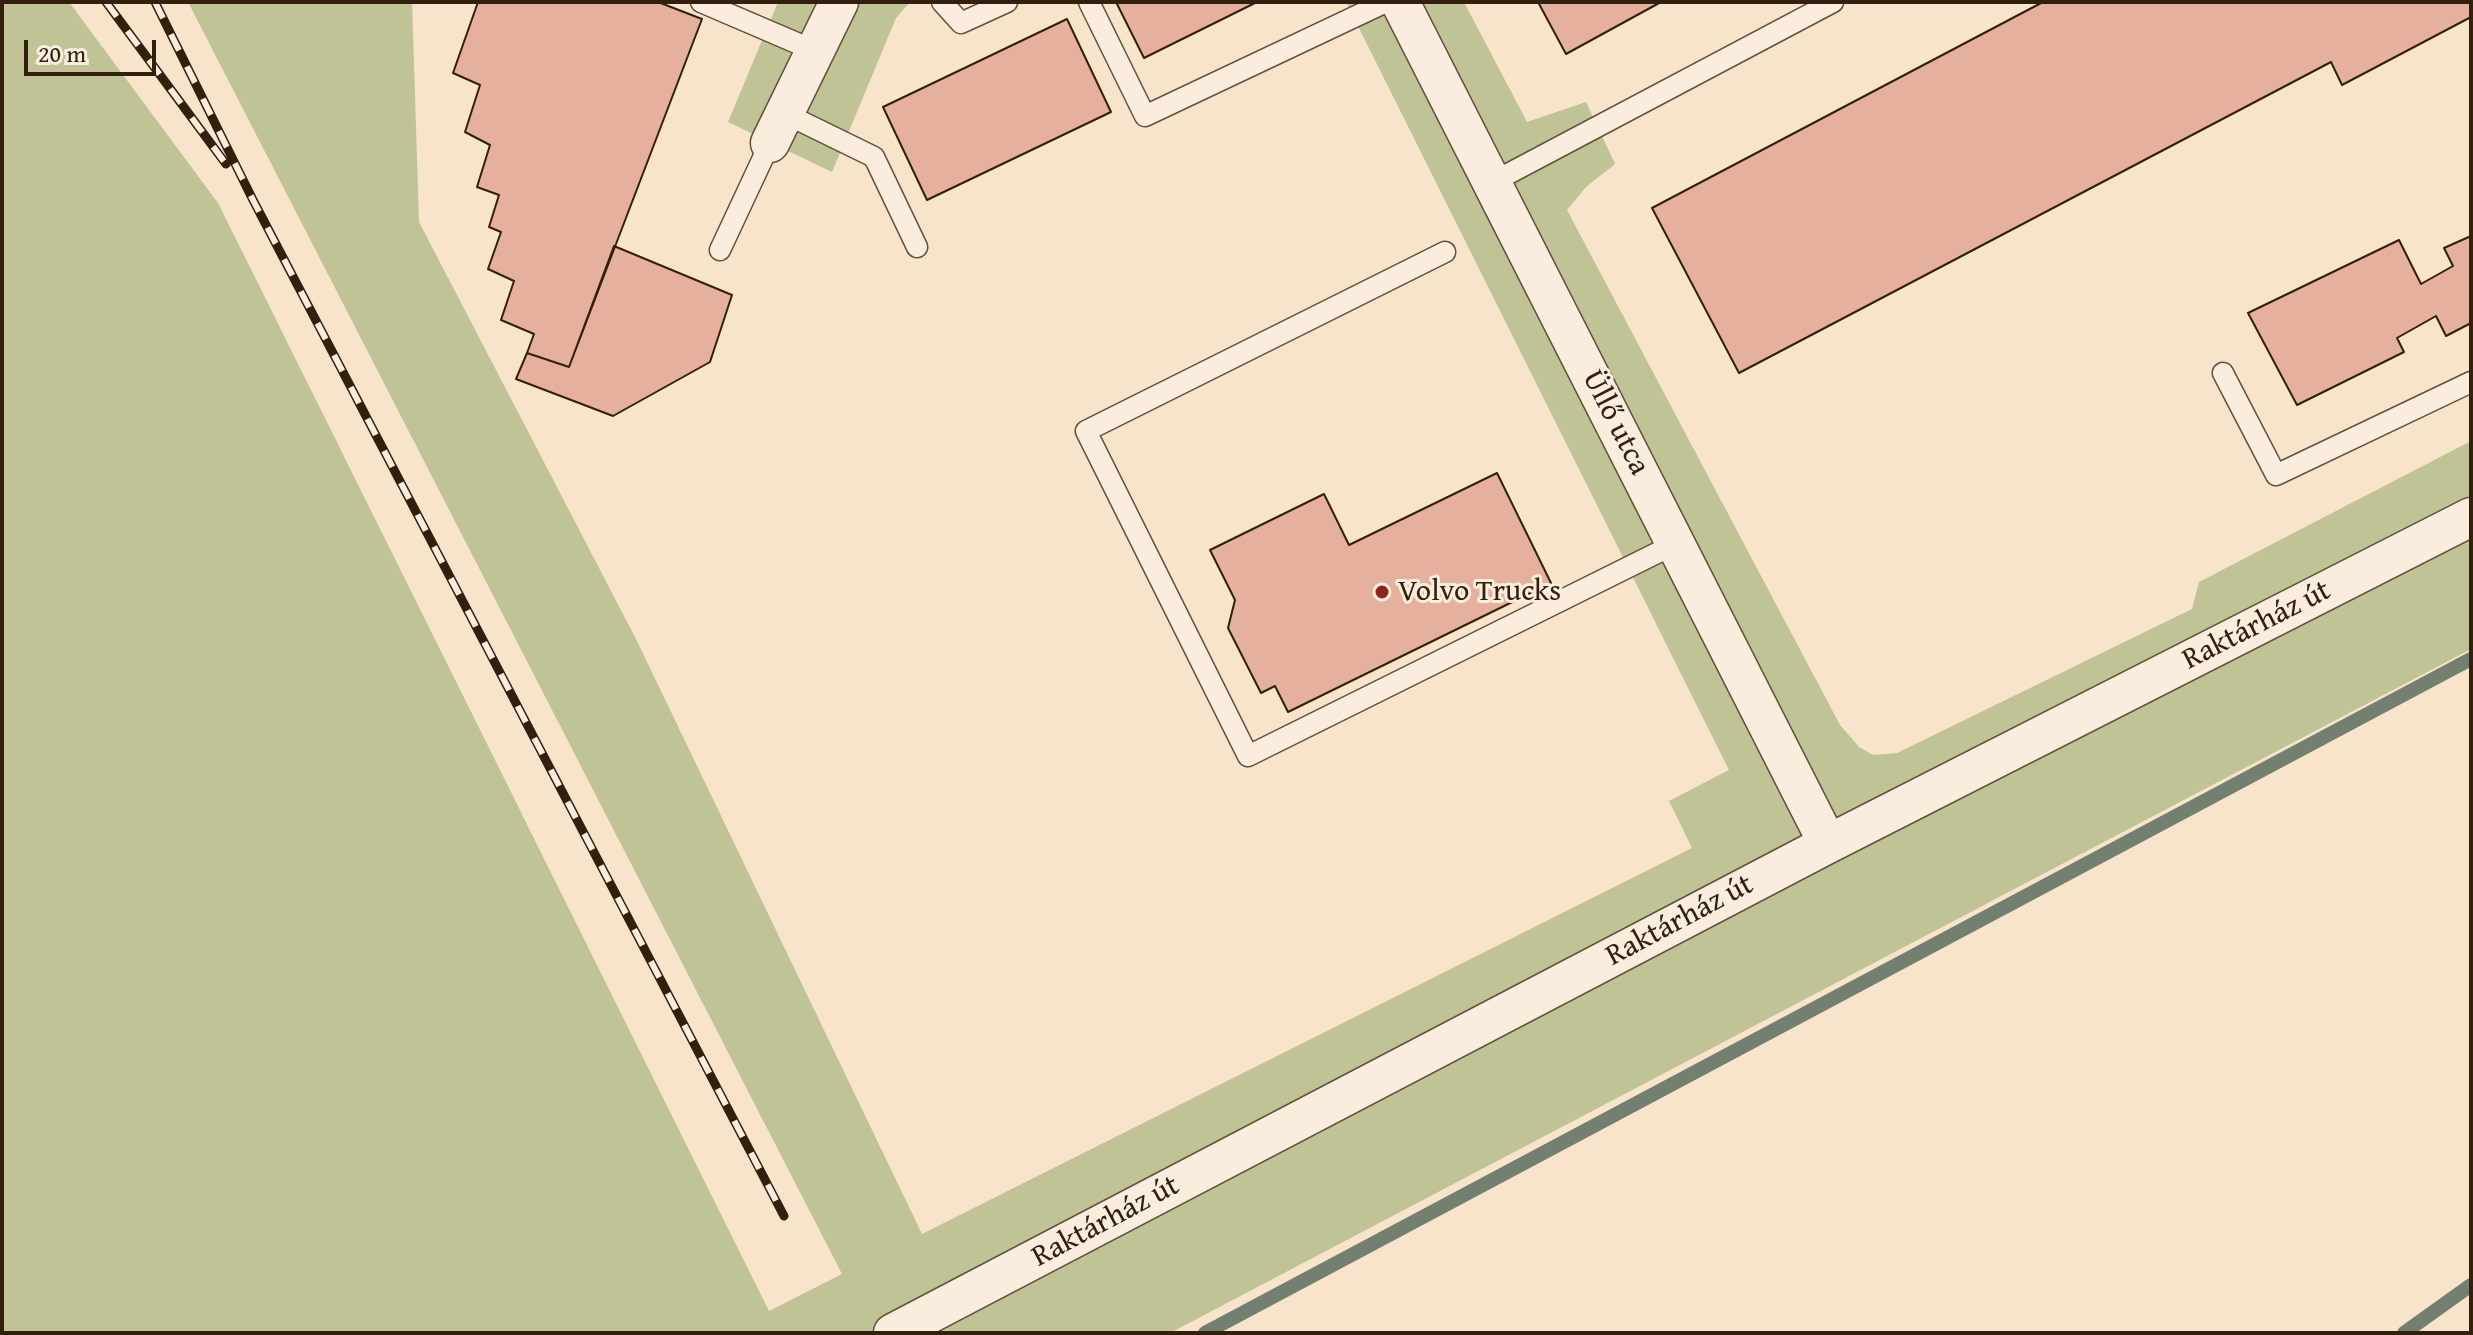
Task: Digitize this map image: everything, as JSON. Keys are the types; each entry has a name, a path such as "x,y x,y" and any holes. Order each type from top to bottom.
{"street":[{"path":"777,128 839,2"},
{"name":"Üllő utca","path":"1400,2 1828,844"},
{"name":"Raktárház út","path":"893,1333 1828,844 2471,517"}],"lane":[{"path":"701,2 813,50"},
{"path":"942,2 961,23 1007,2"},
{"path":"1089,2 1145,116 1386,2"},
{"path":"1491,183 1833,2"},
{"path":"720,250 777,128 874,157 917,247"},
{"path":"1445,252 1086,431 1248,756 1677,543"},
{"path":"2223,373 2276,475 2469,387"}],"green space":[{"path":"9,2 69,2 218,203 769,1311 842,1274 188,2 412,2 419,222 636,639 922,1234 1692,848 1669,801 1729,770 1346,2 1464,2 1527,122 1586,102 1615,164 1586,187 1567,210 1840,725 1859,747 1873,755 1897,753 2192,609 2199,582 2471,441 2471,649 1170,1333 2,1333 2,6"},
{"path":"778,2 910,2 896,18 832,172 728,122"}],"building":[{"path":"478,2 658,2 702,19 569,367 527,353 534,334 501,320 514,281 488,269 501,232 489,227 499,195 477,187 490,145 465,132 480,85 453,73"},
{"path":"1116,2 1257,2 1144,58"},
{"path":"1538,2 1661,2 1566,54"},
{"path":"2043,2 2471,2 2471,17 2342,85 2331,62 1739,373 1652,208"},
{"path":"1067,19 1111,112 927,200 883,107"},
{"path":"2471,236 2471,323 2446,336 2436,316 2397,338 2404,352 2297,405 2248,313 2399,240 2421,284 2453,266 2444,248"},
{"path":"614,246 732,295 710,362 613,416 516,379 527,353 569,367"},
{"name":"Volvo Trucks","path":"1497,473 1551,583 1288,712 1275,686 1261,693 1228,628 1235,600 1210,550 1324,494 1349,545"}],"waterway":[{"path":"1205,1333 2471,659"},
{"path":"2404,1333 2471,1285"}],"railway":[{"path":"106,2 226,164"},
{"path":"155,2 253,200 784,1216"}],"place":[{"name":"Volvo Trucks","path":"1382,592"}]}
